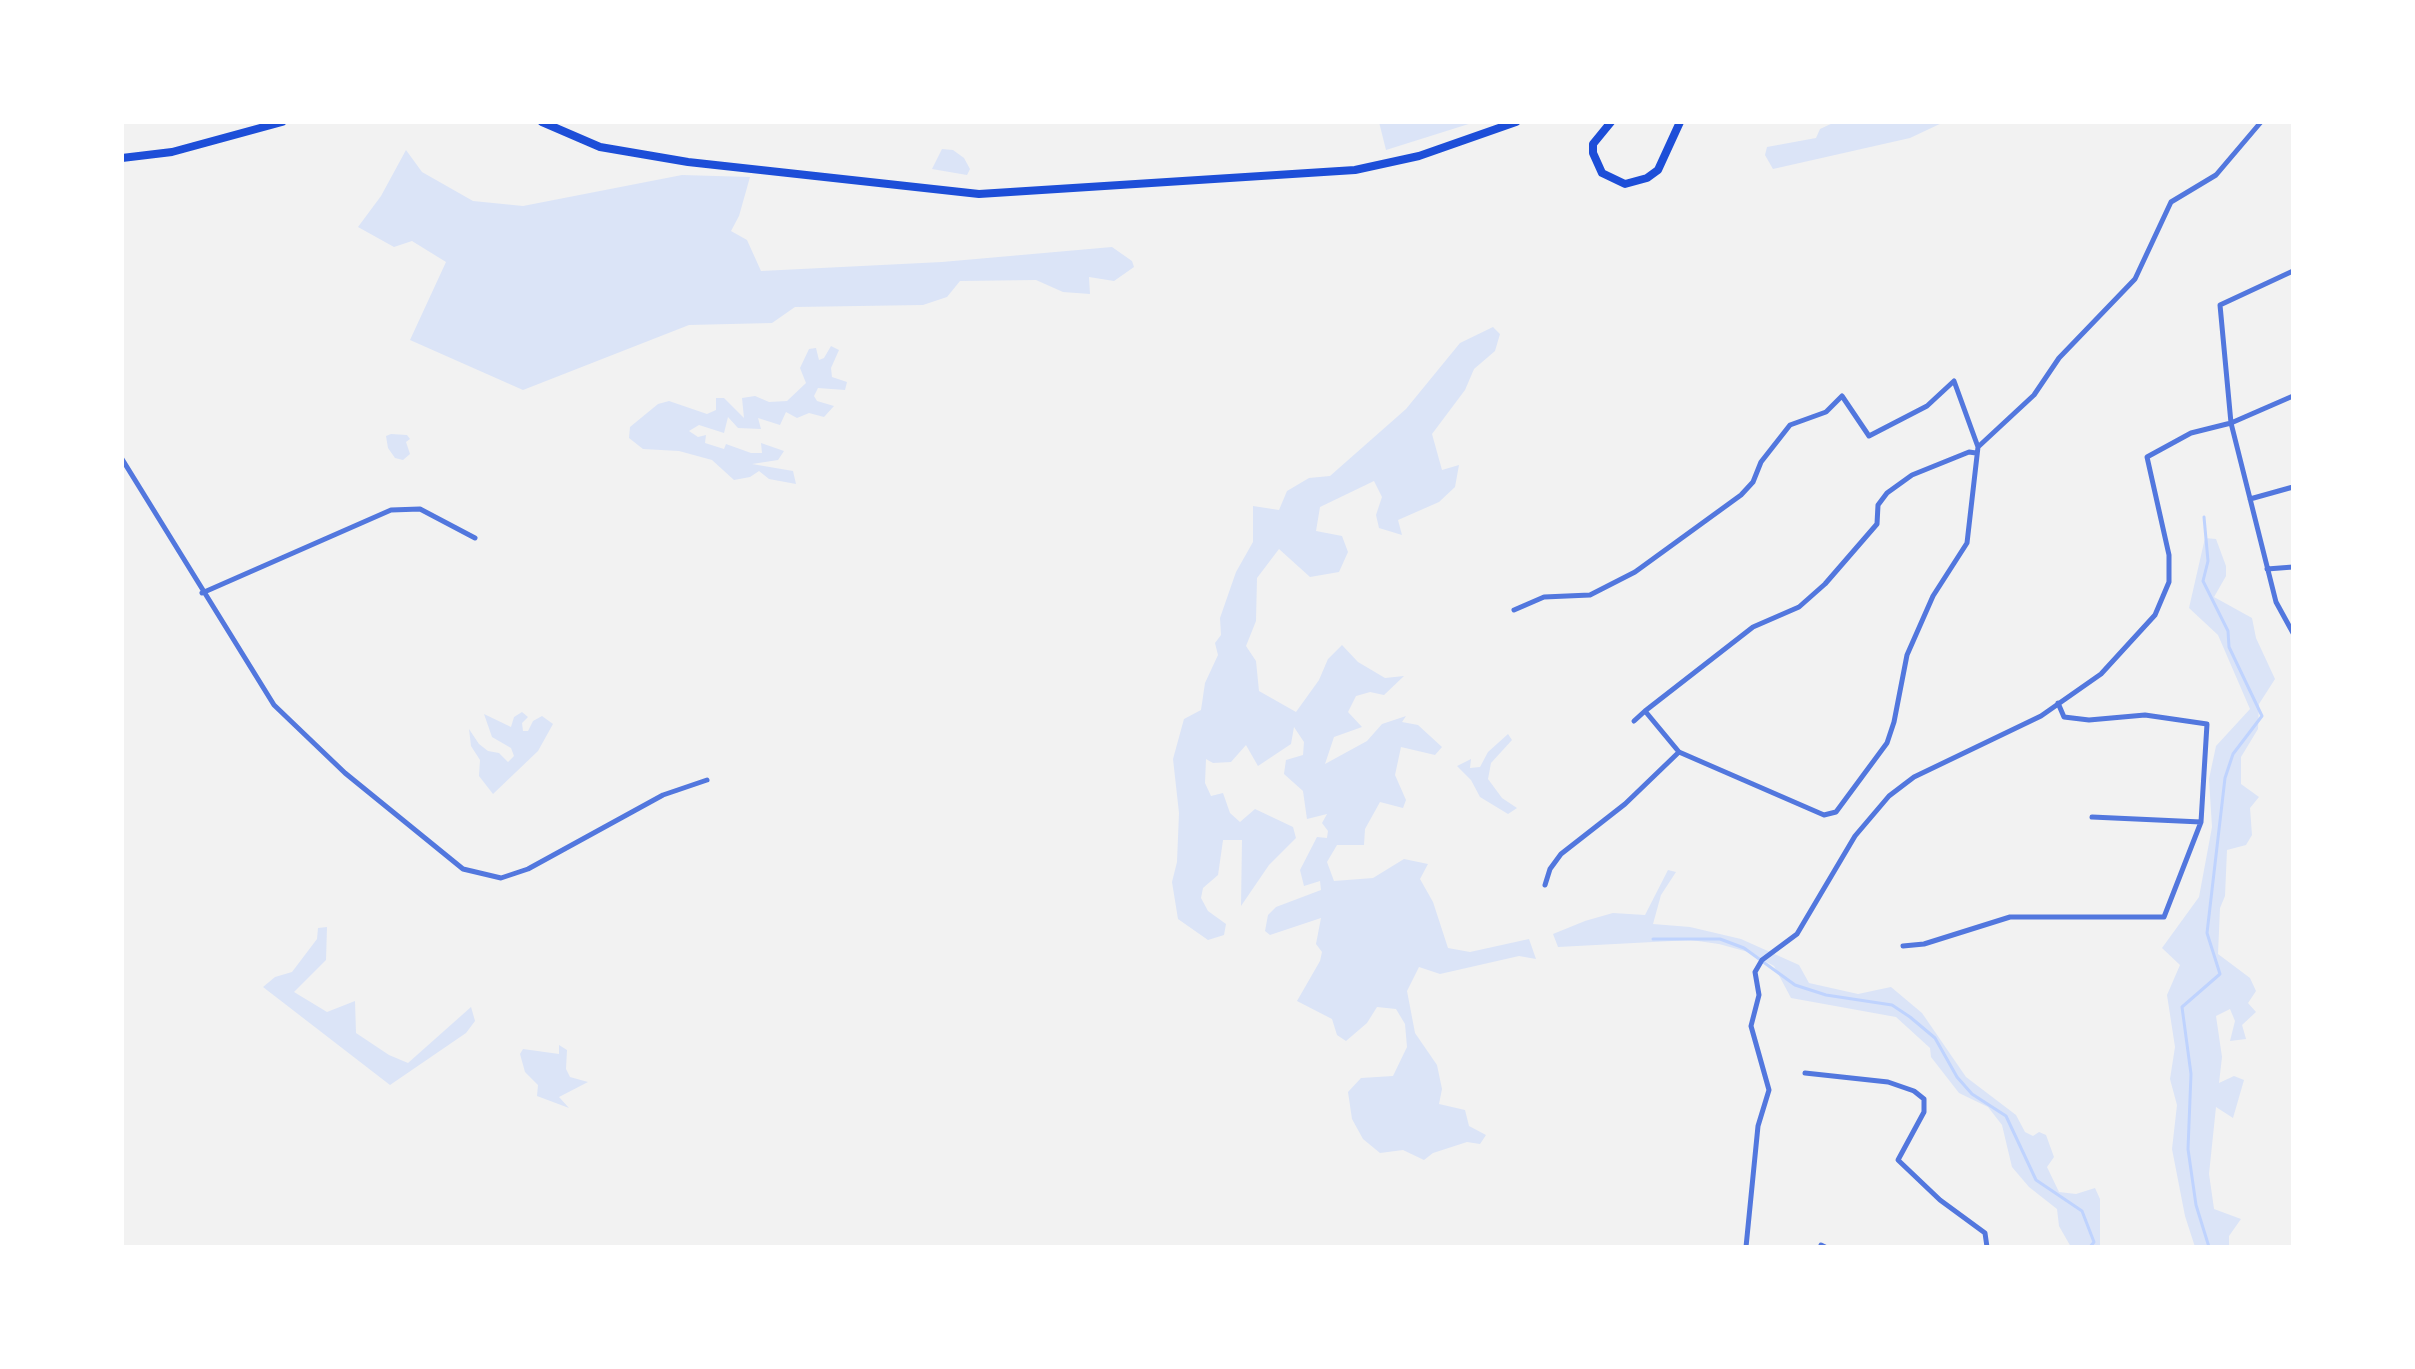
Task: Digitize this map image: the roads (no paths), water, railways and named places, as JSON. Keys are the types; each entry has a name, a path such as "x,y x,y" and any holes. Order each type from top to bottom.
{"main road":[{"path":"122,158 172,152 282,122"},
{"path":"542,122 600,147 674,160 855,183 979,194 1355,170 1419,156 1516,122"},
{"path":"1611,122 1593,144 1593,153 1602,173 1625,184 1647,178 1658,170 1680,122"}],"street":[{"path":"1634,721 1753,627 1799,607 1825,584 1877,524 1878,505 1887,493 1912,475 1977,450 2034,395 2059,358 2135,279 2171,202 2216,175 2261,122"},
{"path":"2293,271 2220,305 2231,423 2276,602 2293,633"},
{"path":"1514,610 1544,597 1590,595 1635,572 1741,495 1753,482 1761,462 1790,425 1826,412 1842,396 1869,436 1927,406 1954,381 1977,450 1967,543 1933,596 1907,655 1887,743 1836,812 1824,815 1679,752 1645,711"},
{"path":"1746,1247 1758,1126 1769,1090 1751,1026 1759,995 1755,972 1762,960 1797,934 1855,836 1889,796 1914,777 2002,736 2058,703 2120,656 2155,615 2169,582 2169,555 2147,457 2191,433 2231,423 2293,396"},
{"path":"122,459 274,705 345,773 463,869 501,878 528,869 663,795 707,780"},
{"path":"2250,499 2293,487"},
{"path":"202,593 391,510 420,509 475,538"},
{"path":"2267,569 2293,567"},
{"path":"1903,946 1924,944 2010,917 2164,917 2201,822 2207,724 2145,715 2089,720 2064,717 2058,703"},
{"path":"1545,885 1550,869 1561,854 1625,804 1679,752"},
{"path":"2092,817 2201,822"},
{"path":"1805,1073 1888,1082 1914,1091 1924,1099 1924,1112 1898,1160 1940,1200 1985,1233 1987,1247"}],"waterway":[{"path":"2204,517 2208,561 2203,581 2228,631 2229,647 2262,716 2233,754 2225,778 2207,933 2220,974 2182,1007 2191,1074 2188,1149 2196,1205 2209,1247"},
{"path":"1653,939 1720,939 1744,948 1795,985 1826,995 1892,1005 1910,1017 1935,1038 1957,1077 1972,1094 2006,1116 2036,1180 2082,1211 2094,1242 2090,1247"}]}
